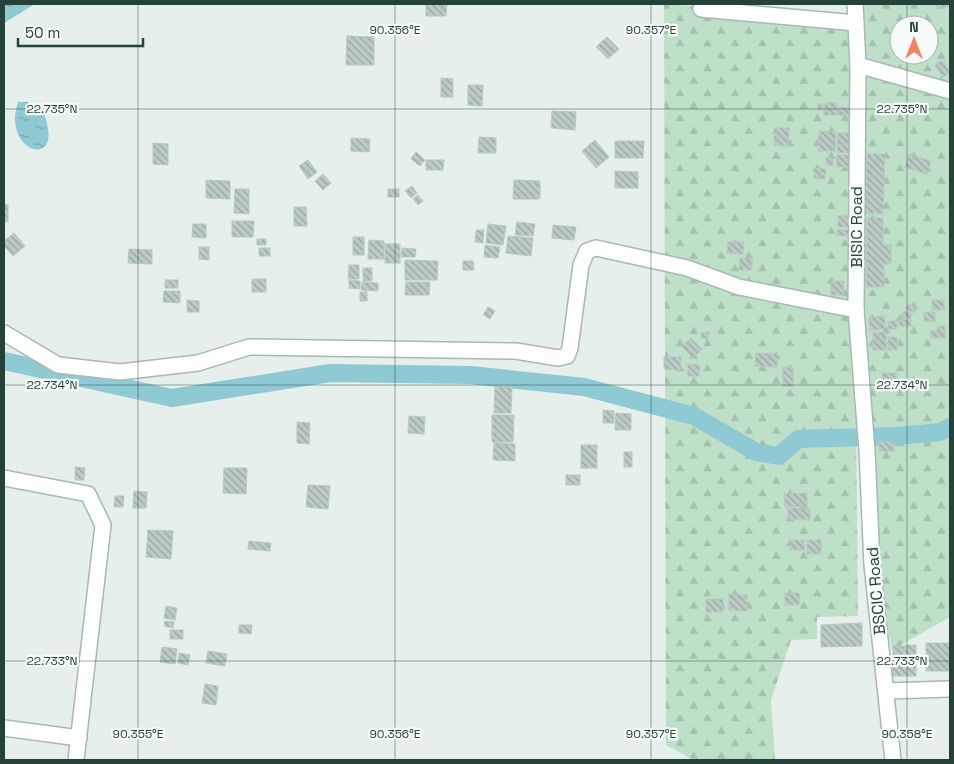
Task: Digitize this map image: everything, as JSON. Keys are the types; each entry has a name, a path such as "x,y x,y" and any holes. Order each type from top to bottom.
{"street":[{"name":"BISIC Road","path":"855,4 858,66 856,310 868,450"},
{"path":"701,9 856,24"},
{"path":"858,66 950,91"},
{"path":"4,333 58,365 120,372 198,363 249,347 516,351 558,358 567,356 570,348 581,265 587,251 596,248 686,268 739,287 856,310"},
{"name":"BSCIC Road","path":"868,450 872,565 893,760"},
{"path":"4,478 88,494 103,525 76,760"},
{"path":"886,691 950,689"},
{"path":"4,728 79,738"}],"green space":[{"path":"664,4 852,16 858,65 950,91 950,617 892,650 877,565 855,311 858,616 817,617 817,639 791,640 771,700 775,760 693,760 666,745"},
{"path":"862,4 950,4 950,86 865,58"}],"water":[{"path":"4,4 35,4 4,23"},
{"path":"18,102 27,102 41,107 48,128 48,142 42,148 34,149 25,144 18,134 15,120"}],"building":[{"path":"426,4 447,4 446,16 426,16"},
{"path":"936,4 948,4 948,7 936,7"},
{"path":"347,36 374,37 374,65 346,65"},
{"path":"607,37 619,49 608,59 596,47"},
{"path":"942,60 950,72 943,77 935,65 939,65"},
{"path":"441,78 453,79 453,97 441,97"},
{"path":"468,85 483,85 482,106 468,105"},
{"path":"825,103 837,103 837,115 824,115"},
{"path":"818,104 823,104 823,109 818,109"},
{"path":"838,107 852,108 852,115 838,115"},
{"path":"552,111 576,112 575,130 551,128"},
{"path":"774,128 789,128 788,146 774,145"},
{"path":"819,131 836,132 835,151 818,151"},
{"path":"838,133 849,133 849,153 837,152"},
{"path":"479,137 496,138 496,153 478,153"},
{"path":"351,138 370,139 369,152 351,151"},
{"path":"595,140 609,157 596,168 582,151"},
{"path":"615,141 644,141 643,158 615,158"},
{"path":"153,143 168,144 168,165 153,164"},
{"path":"416,152 425,160 420,166 411,159"},
{"path":"867,154 885,154 883,214 865,213"},
{"path":"909,154 931,161 927,174 905,167"},
{"path":"837,155 849,155 849,167 836,167"},
{"path":"826,157 833,158 833,166 826,165"},
{"path":"308,160 317,172 308,179 299,166"},
{"path":"426,160 444,160 443,170 426,170"},
{"path":"814,168 826,169 825,179 814,178"},
{"path":"615,171 638,172 638,188 615,188"},
{"path":"323,174 331,183 323,190 315,181"},
{"path":"206,180 230,181 230,199 206,198"},
{"path":"514,180 540,181 540,199 513,199"},
{"path":"412,186 417,193 411,198 405,191"},
{"path":"235,189 249,189 249,214 234,213"},
{"path":"388,189 399,189 399,197 388,197"},
{"path":"418,195 423,201 418,205 413,199"},
{"path":"4,204 8,205 8,222 4,222"},
{"path":"294,207 306,207 307,226 294,226"},
{"path":"838,216 852,216 851,227 838,227"},
{"path":"867,218 883,218 883,245 891,245 891,264 884,264 884,287 866,287"},
{"path":"232,221 254,221 253,237 232,237"},
{"path":"517,222 535,224 533,236 515,235"},
{"path":"193,224 206,224 206,238 192,237"},
{"path":"488,224 506,226 503,245 486,243"},
{"path":"553,225 576,227 574,240 552,238"},
{"path":"476,230 484,230 483,243 475,242"},
{"path":"837,230 849,230 848,236 837,236"},
{"path":"14,233 25,246 13,256 4,246 4,241"},
{"path":"508,236 533,238 531,256 506,253"},
{"path":"353,237 364,237 364,255 353,255"},
{"path":"257,239 266,239 266,245 257,245"},
{"path":"369,240 384,241 384,259 368,259"},
{"path":"728,242 744,242 743,254 727,253"},
{"path":"385,244 400,244 400,263 385,263"},
{"path":"485,245 500,247 498,258 484,257"},
{"path":"199,247 209,247 209,260 199,259"},
{"path":"259,248 270,248 270,256 259,256"},
{"path":"402,248 416,249 415,257 401,257"},
{"path":"129,249 152,250 152,264 128,263"},
{"path":"740,258 752,259 752,270 739,270"},
{"path":"405,260 438,261 437,280 405,280"},
{"path":"463,261 473,261 474,270 463,270"},
{"path":"349,265 359,265 359,279 348,279"},
{"path":"363,268 372,268 372,281 363,281"},
{"path":"252,279 266,279 266,292 252,292"},
{"path":"165,280 178,280 178,288 165,288"},
{"path":"349,280 360,281 360,289 349,288"},
{"path":"831,281 844,281 843,295 831,295"},
{"path":"362,282 378,283 378,291 361,290"},
{"path":"406,282 430,282 429,295 405,295"},
{"path":"164,291 180,291 180,303 163,302"},
{"path":"360,292 367,292 367,301 360,301"},
{"path":"187,300 199,301 199,312 187,312"},
{"path":"932,300 944,300 944,310 932,310"},
{"path":"908,304 917,308 915,313 906,309"},
{"path":"488,307 495,311 490,319 483,315"},
{"path":"903,312 911,312 911,319 902,318"},
{"path":"924,312 935,312 935,321 924,321"},
{"path":"885,316 885,329 870,330 869,317"},
{"path":"899,320 911,320 911,326 899,326"},
{"path":"888,321 897,321 897,329 888,329"},
{"path":"937,326 945,326 945,338 931,338 931,331 937,331"},
{"path":"701,332 709,332 708,339 701,338"},
{"path":"886,332 886,350 873,350 873,333"},
{"path":"888,337 897,337 897,350 888,350"},
{"path":"691,338 702,349 693,358 682,347"},
{"path":"756,353 778,354 777,367 755,366"},
{"path":"664,357 681,357 680,370 664,369"},
{"path":"688,364 700,365 699,376 688,376"},
{"path":"783,367 793,367 793,387 783,386"},
{"path":"882,373 897,373 897,381 882,382"},
{"path":"495,386 512,387 511,413 494,413"},
{"path":"603,410 614,411 614,423 603,423"},
{"path":"616,413 631,414 631,430 615,430"},
{"path":"492,415 514,415 513,442 492,442"},
{"path":"409,416 425,417 424,434 408,433"},
{"path":"297,422 310,423 309,444 297,443"},
{"path":"879,442 894,442 894,451 879,451"},
{"path":"494,443 515,444 515,461 493,460"},
{"path":"581,445 597,445 597,468 581,468"},
{"path":"624,452 632,452 632,467 624,467"},
{"path":"75,467 85,468 84,480 75,480"},
{"path":"224,468 247,468 246,494 223,493"},
{"path":"566,475 580,475 580,485 566,485"},
{"path":"308,485 330,486 328,509 306,507"},
{"path":"134,491 147,492 146,508 133,508"},
{"path":"807,493 807,506 785,507 784,494"},
{"path":"115,496 124,496 123,507 114,507"},
{"path":"788,508 810,509 810,520 788,519"},
{"path":"148,530 173,531 171,559 146,557"},
{"path":"790,540 804,540 804,550 790,550"},
{"path":"807,540 821,540 821,554 807,554"},
{"path":"249,541 271,543 270,551 248,549"},
{"path":"785,593 800,593 799,605 785,605"},
{"path":"729,594 747,595 747,611 729,610"},
{"path":"706,599 723,599 723,612 706,612"},
{"path":"166,606 177,608 175,620 164,618"},
{"path":"165,621 174,622 173,628 164,626"},
{"path":"862,623 862,646 821,647 821,625"},
{"path":"239,625 252,625 251,634 239,633"},
{"path":"170,630 183,630 183,639 170,639"},
{"path":"926,643 950,643 950,671 926,671"},
{"path":"905,645 916,645 916,662 905,662"},
{"path":"893,646 904,646 904,662 893,662"},
{"path":"162,647 177,649 175,664 160,662"},
{"path":"208,651 227,654 225,666 206,663"},
{"path":"179,653 190,655 188,665 178,663"},
{"path":"916,663 916,676 892,676 892,664"},
{"path":"205,684 218,686 216,705 202,703"}],"waterway":[{"path":"4,361 172,398 330,373 471,375 584,387 694,416 756,452 779,456 798,439 897,436 940,432 950,427"}]}
